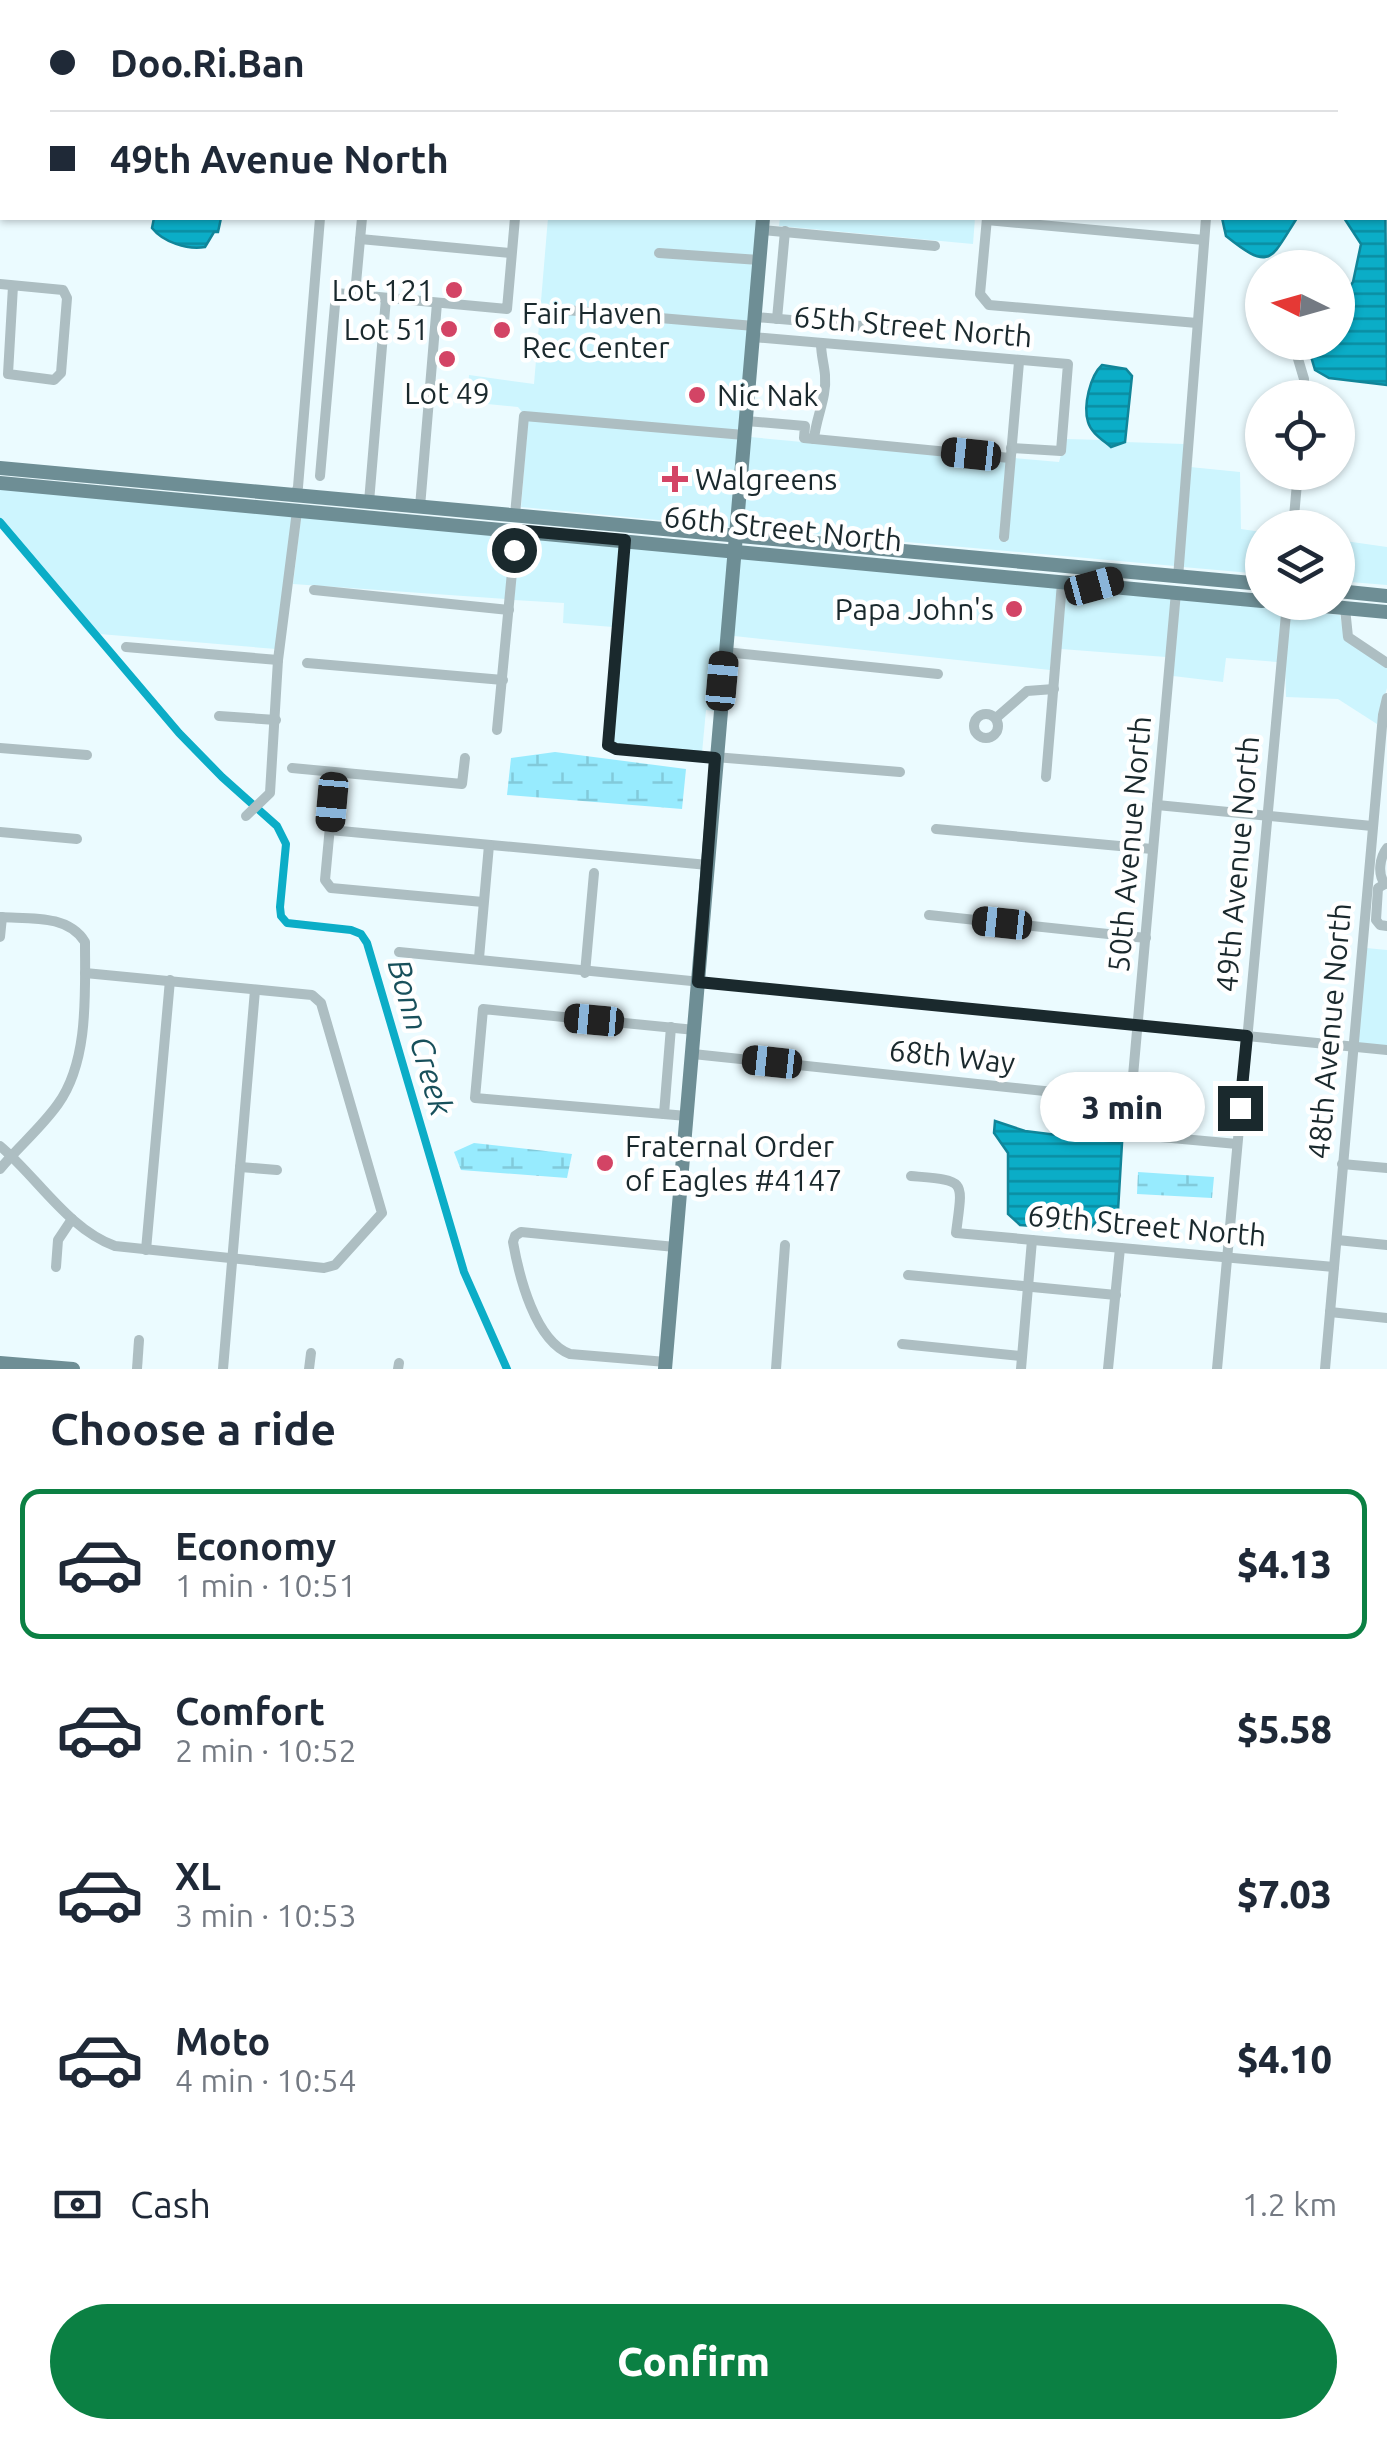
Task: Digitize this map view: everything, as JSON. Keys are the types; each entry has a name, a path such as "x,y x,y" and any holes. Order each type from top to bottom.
{"main road":[{"path":"666,1366 762,224"},
{"name":"66th Street North","path":"0,468 434,523 579,528 594,522 1052,566 1245,598"},
{"name":"66th Street North","path":"0,483 194,502 367,508 373,502 420,506 625,540 1094,586 1116,580 1177,585 1245,583"},
{"path":"859,564 870,556 896,558 900,551"},
{"path":"912,568 918,561 946,562 956,556"},
{"path":"961,573 969,565 1038,571 1052,566"},
{"path":"1355,594 1387,599"},
{"path":"1355,605 1381,604 1387,599"},
{"path":"1355,608 1387,612"},
{"path":"0,1362 73,1369"}],"street":[{"path":"249,814 270,792 278,660 298,488 320,220"},
{"path":"355,294 362,220"},
{"path":"320,476 336,293 506,309 515,220"},
{"path":"987,220 980,294 988,305 1197,324"},
{"path":"997,220 1204,240"},
{"name":"50th Avenue North","path":"1129,1100 1177,585 1206,220"},
{"path":"762,224 785,232 935,246"},
{"path":"777,318 785,232"},
{"path":"360,238 511,253"},
{"path":"659,254 759,260"},
{"path":"6,285 63,290 68,298 61,373 54,380 8,374 6,285"},
{"path":"373,502 386,298"},
{"path":"420,506 437,303"},
{"path":"554,309 754,327 777,318 932,332"},
{"name":"65th Street North","path":"754,327 822,343 1068,364 1061,452 1011,453"},
{"path":"814,438 822,410 822,343"},
{"path":"1004,538 1019,362"},
{"path":"498,730 524,416 745,428 804,426 804,438 1011,453"},
{"path":"625,540 608,745 616,749 900,772"},
{"path":"1046,777 1062,583"},
{"path":"314,590 510,610"},
{"name":"49th Avenue North","path":"1218,1369 1282,620"},
{"path":"1341,620 1348,637 1387,663"},
{"path":"126,647 278,660"},
{"path":"725,652 938,674"},
{"path":"307,663 503,680"},
{"path":"996,718 1028,691 1054,688"},
{"name":"48th Avenue North","path":"1325,1369 1382,715 1387,698"},
{"path":"220,716 276,720"},
{"path":"0,748 86,755"},
{"path":"292,768 462,784 466,758"},
{"path":"335,773 325,880 331,888 483,902"},
{"path":"1157,805 1372,826"},
{"path":"330,830 708,865"},
{"path":"936,830 1152,849"},
{"path":"0,832 77,839"},
{"path":"478,958 489,844"},
{"path":"1387,848 1382,854 1380,872 1386,884 1378,888 1376,920 1387,926"},
{"path":"586,972 594,873"},
{"path":"929,915 1146,938"},
{"path":"0,937 1,917 65,923 85,942 79,1049 73,1076 54,1110 0,1169"},
{"path":"399,952 1387,1050"},
{"path":"0,1146 72,1218 102,1242 146,1250 324,1268 335,1265 382,1213 321,1003 312,996 85,972"},
{"path":"146,1250 170,980"},
{"path":"223,1369 255,990"},
{"path":"687,1116 475,1098 483,1009 695,1030"},
{"path":"664,1114 671,1027"},
{"name":"68th Way","path":"693,1054 1129,1100"},
{"path":"1129,1100 1131,1130 1139,1136 1237,1144"},
{"path":"1342,1164 1387,1168"},
{"path":"240,1166 277,1170"},
{"name":"69th Street North","path":"910,1176 952,1180 959,1185 956,1234 1334,1267"},
{"path":"56,1267 58,1240 72,1218"},
{"path":"666,1366 570,1354 556,1347 524,1294 513,1242 521,1232 675,1247"},
{"path":"1020,1369 1032,1240"},
{"path":"1337,1240 1387,1245"},
{"path":"776,1369 785,1245"},
{"path":"1108,1369 1120,1248"},
{"path":"908,1275 1116,1295"},
{"path":"1330,1312 1387,1318"},
{"path":"137,1369 139,1340"},
{"path":"902,1344 1022,1356"},
{"path":"309,1369 311,1353"}],"shaded area":[{"path":"154,220 221,220 218,232 214,232 205,247 198,248 176,244 152,228"},
{"path":"548,220 759,220 755,256 655,250 655,257 755,263 750,322 551,305 550,312 749,330 741,431 522,412 518,407 467,402 469,375 534,384"},
{"path":"780,220 975,220 973,244 779,226"},
{"path":"1222,220 1296,220 1276,250 1241,247 1226,236"},
{"path":"1345,220 1385,220 1387,385 1329,378 1315,370 1312,360 1355,360 1355,272 1361,244"},
{"path":"1102,365 1126,369 1132,376 1125,442 1111,447 1092,430 1087,415 1091,384"},
{"path":"528,420 740,438 732,527 521,507"},
{"path":"750,437 1006,461 999,540 1007,542 1014,458 1059,462 1061,455 1065,455 1066,439 1103,440 1112,447 1125,442 1184,444 1175,566 741,527"},
{"path":"1190,467 1240,472 1245,572 1183,567"},
{"path":"0,489 292,516 276,649 88,633 0,523"},
{"path":"301,517 512,536 506,599 293,584"},
{"path":"520,537 620,546 613,627 563,623 564,603 514,600"},
{"path":"1355,542 1387,547 1387,585 1355,582"},
{"path":"628,547 730,556 715,711 706,710 702,753 612,743"},
{"path":"738,557 1058,587 1050,670 734,636"},
{"path":"1066,588 1172,598 1166,657 1061,649"},
{"path":"1180,599 1245,605 1245,620 1281,620 1277,662 1226,658 1223,682 1173,676"},
{"path":"1289,620 1341,620 1345,640 1387,667 1387,688 1377,724 1338,699 1286,697"},
{"path":"1366,948 1387,950 1387,1046 1357,1043"},
{"path":"995,1121 1025,1131 1122,1143 1118,1211 1099,1218 1089,1230 1020,1225 1008,1214 1008,1153 994,1133"}],"green space":[{"path":"555,752 686,769 682,809 507,795 511,758"},
{"path":"474,1143 572,1154 567,1178 461,1170 454,1152"},
{"path":"1138,1172 1214,1177 1212,1198 1137,1194"}],"waterway":[{"name":"Bonn Creek","path":"0,522 179,733 277,826 286,844 280,907 287,923 351,930 361,934 367,943 464,1272 507,1369"}],"place":[{"name":"Lot 121","path":"454,290"},
{"name":"Lot 51","path":"449,329"},
{"name":"Fair Haven Rec Center","path":"502,330"},
{"name":"Lot 49","path":"447,359"},
{"name":"Nic Nak","path":"697,395"},
{"name":"Walgreens","path":"675,479"},
{"name":"Papa John's","path":"1014,609"},
{"name":"Fraternal Order of Eagles #4147","path":"605,1163"}],"route":[{"path":"514,550 516,530 625,540 608,745 616,749 715,758 698,982 1247,1036 1240,1108"}]}
